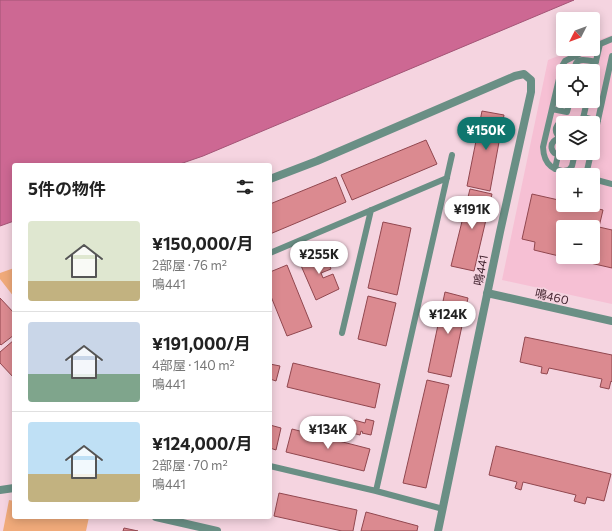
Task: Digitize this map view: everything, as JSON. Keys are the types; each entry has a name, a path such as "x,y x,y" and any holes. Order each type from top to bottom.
{"street":[{"name":"鳴441","path":"272,178 515,76 524,74 531,80 531,92 500,232 438,531"},
{"name":"鳴460","path":"487,294 612,322"},
{"path":"0,490 12,488"},
{"path":"165,519 217,531"}],"lane":[{"path":"600,44 612,39"},
{"path":"563,64 565,61 575,56"},
{"path":"576,64 577,62 585,60 596,62 597,56"},
{"path":"599,116 612,56"},
{"path":"556,97 543,147 543,156 547,163 555,169 557,160"},
{"path":"552,109 567,112 568,108"},
{"path":"548,126 556,128"},
{"path":"556,140 552,145 552,150 556,154"},
{"path":"376,491 452,155"},
{"path":"272,252 447,178"},
{"path":"600,181 612,184"},
{"path":"342,333 371,210"},
{"path":"272,466 376,491 443,509"}],"shaded area":[{"path":"0,0 574,0 203,156 183,163 12,163 12,222 0,226"},
{"path":"612,35 612,304 502,280 548,60 558,56 600,56 600,39"},
{"path":"12,269 12,294 0,279 0,273"},
{"path":"9,500 12,501 12,519 89,519 86,531 3,531"}],"building":[{"path":"482,111 504,115 490,191 467,186"},
{"path":"426,140 437,164 352,200 341,175"},
{"path":"336,177 346,202 272,233 272,203"},
{"path":"470,189 492,194 474,271 451,266"},
{"path":"532,194 556,199 556,212 600,212 600,209 603,210 600,223 600,220 556,220 556,255 534,250 535,242 522,239"},
{"path":"383,222 411,228 397,295 368,288"},
{"path":"600,227 612,230 612,268 595,264 600,264"},
{"path":"323,251 331,269 321,273 323,278 333,274 339,289 316,300 299,261"},
{"path":"287,265 312,327 287,336 272,299 272,271"},
{"path":"445,292 468,298 451,377 428,372"},
{"path":"368,296 396,303 386,346 358,339"},
{"path":"0,298 12,311 12,337 1,345"},
{"path":"525,337 612,355 612,382 611,381 609,389 600,387 602,379 549,368 547,374 541,373 542,367 520,362"},
{"path":"12,342 12,376 0,363 0,352"},
{"path":"293,363 380,384 375,408 287,387"},
{"path":"272,364 280,366 276,381 272,380"},
{"path":"427,380 449,385 426,488 403,483"},
{"path":"366,419 374,421 371,435 362,433 363,432 361,431 360,435 344,431 346,423 353,424 354,420 365,423"},
{"path":"272,426 281,428 276,450 272,449"},
{"path":"292,429 370,449 364,471 286,452"},
{"path":"496,446 611,474 604,501 587,497 585,504 574,501 576,495 523,482 521,490 515,488 517,482 489,475"},
{"path":"279,493 357,510 353,531 342,531 274,516"},
{"path":"366,512 418,526 417,531 361,531"},
{"path":"124,528 138,531 123,531"}]}
